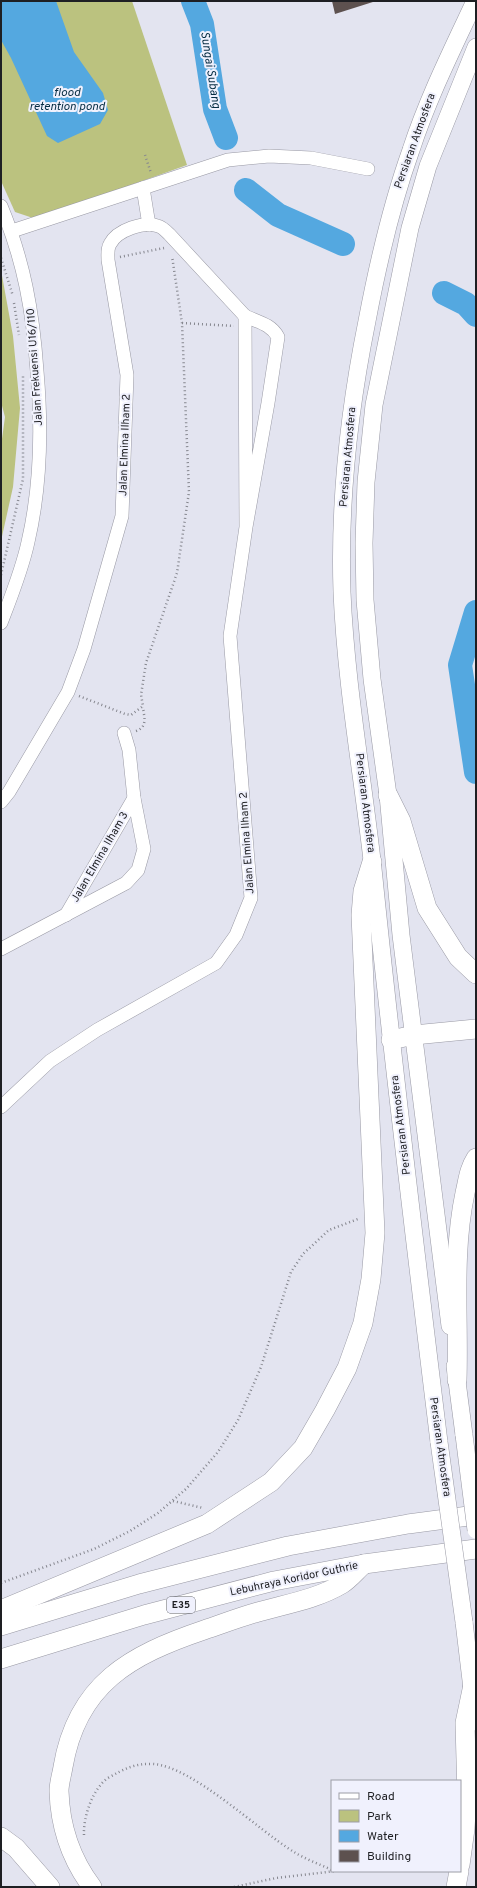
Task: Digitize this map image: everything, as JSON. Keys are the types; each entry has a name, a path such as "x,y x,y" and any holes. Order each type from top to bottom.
{"highway":[{"path":"388,795 401,821 427,908 458,957 476,974"},
{"path":"1,1610 207,1524 271,1482 303,1448 347,1368 363,1323 371,1279 375,1233 361,915 363,891 372,862"},
{"path":"390,1040 476,1029"},
{"path":"457,1380 457,1278 460,1216 470,1167 476,1158"},
{"path":"408,1524 476,1506"},
{"path":"1,1626 139,1584 288,1546 408,1524 476,1515"},
{"name":"Lebuhraya Koridor Guthrie","path":"1,1659 144,1615 274,1581 364,1564 476,1549"},
{"path":"92,1887 70,1848 62,1821 59,1790 66,1748 78,1719 94,1694 116,1672 140,1655 166,1643 253,1613 323,1593 343,1584 364,1564"},
{"path":"461,1859 467,1796 466,1723 473,1685"},
{"path":"1,1837 16,1848 50,1887"},
{"path":"456,1887 459,1872"}],"main road":[{"name":"Persiaran Atmosfera","path":"475,1 438,78 412,146 390,213 374,281 355,382 343,483 342,592 347,667 372,862 390,1040 439,1442 473,1685 476,1722"},
{"name":"Persiaran Atmosfera","path":"476,47 428,166 410,228 374,405 366,482 364,544 365,600 372,679 388,795 401,935 476,1530"}],"street":[{"path":"12,231 228,160 269,156 311,158 368,169"},
{"path":"143,188 149,225"},
{"name":"Jalan Frekuensi U16/110","path":"1,206 12,231 22,263 28,292 33,323 40,404 39,477 28,543 1,623"},
{"name":"Jalan Elmina Ilham 2","path":"1,802 9,792 68,692 84,649 122,516 127,375 108,260 108,250 110,243 117,235 138,226 159,226 169,234 246,322 268,325 275,331 278,337 246,527 230,636 251,898 236,935 216,963 96,1030 50,1061 1,1107"},
{"name":"Jalan Elmina Ilham 2","path":"246,322 246,527"},
{"name":"Jalan Elmina Ilham 3","path":"1,948 126,882 138,870 144,849 134,798 129,750 124,733"},
{"name":"Jalan Elmina Ilham 3","path":"66,915 134,798"}],"path":[{"path":"145,155 151,173"},
{"path":"108,260 160,248 170,250 172,255 182,323 189,492 177,573 146,663 141,694 144,721 142,728 136,732 124,733"},
{"path":"1,258 14,296 19,336"},
{"path":"14,296 28,292"},
{"path":"182,323 246,322"},
{"path":"1,575 23,479 23,367"},
{"path":"68,692 125,714 131,714 143,706"},
{"path":"1,1584 94,1549 130,1531 158,1513 186,1489 218,1452 238,1420 261,1367 291,1272 303,1254 329,1230 358,1219"},
{"path":"172,1501 224,1513"},
{"path":"84,1837 84,1830 91,1799 102,1782 127,1767 154,1764 176,1769 212,1792 294,1852 331,1870"},
{"path":"234,1887 276,1878 331,1871"}],"green space":[{"path":"1,1 132,1 187,165 36,219 15,212 1,181"},
{"path":"1,270 13,336 20,408 13,487 1,541 1,446 5,417 1,402"}],"water":[{"name":"flood retention pond","path":"1,1 56,1 74,52 103,93 108,110 100,124 58,143 47,136 11,58 1,40"}],"building":[{"path":"332,1 376,1 335,14"}],"waterway":[{"name":"Sungai Subang","path":"193,1 202,24 215,109 226,138"},
{"name":"Sungai Subang","path":"246,190 278,215 343,244"},
{"name":"Sungai Subang","path":"444,293 466,304 476,315"},
{"name":"Sungai Subang","path":"476,612 460,665 476,772"}]}
